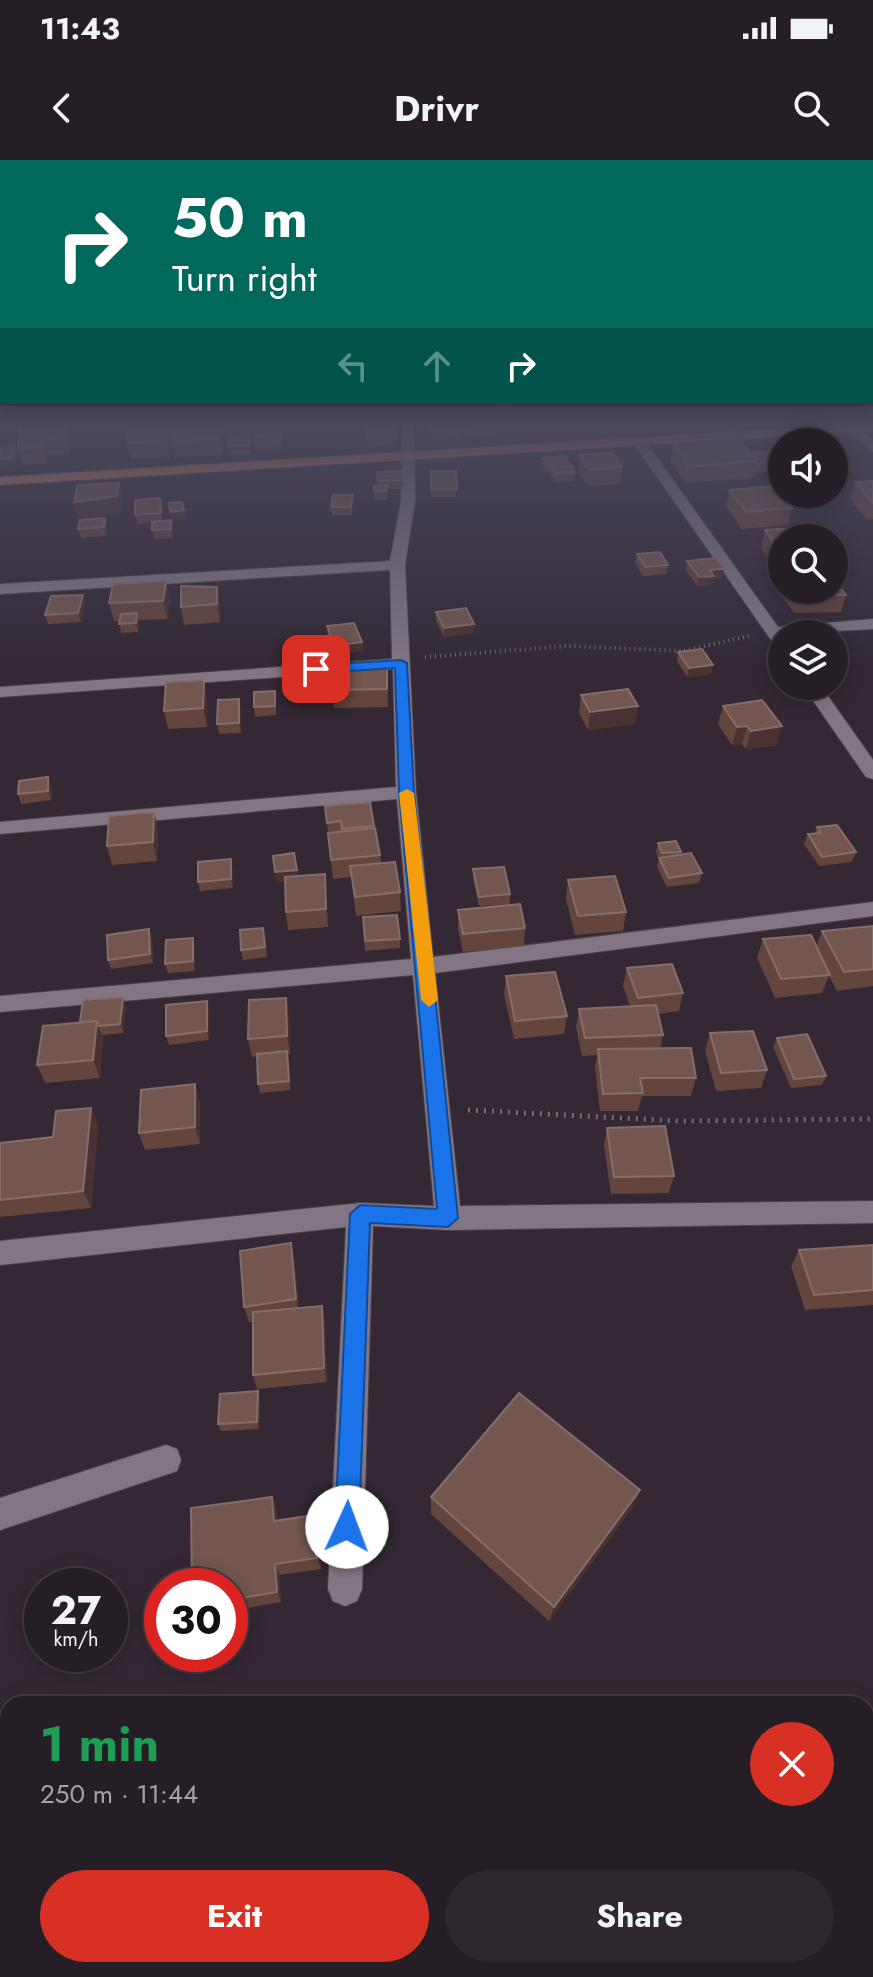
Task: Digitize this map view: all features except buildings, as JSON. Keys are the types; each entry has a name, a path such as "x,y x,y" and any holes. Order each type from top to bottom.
{"street":[{"path":"407,505 397,565 406,792 426,966 448,1218"},
{"path":"683,505 768,624"},
{"path":"0,589 397,565"},
{"path":"848,628 873,624"},
{"path":"0,692 401,661"},
{"path":"824,700 866,749 873,773"},
{"path":"0,828 406,792"},
{"path":"0,1004 426,966 873,909"},
{"path":"0,1253 360,1214 448,1218 873,1212"},
{"path":"345,1589 360,1214"},
{"path":"0,1514 166,1460"}],"path":[{"path":"401,661 567,646 682,651 768,639"},
{"path":"439,1108 680,1121 873,1119"}],"slow traffic":[{"path":"407,793 429,1000"}],"route":[{"path":"316,669 401,663 406,792 426,966 448,1218 360,1214 347,1527"}]}
